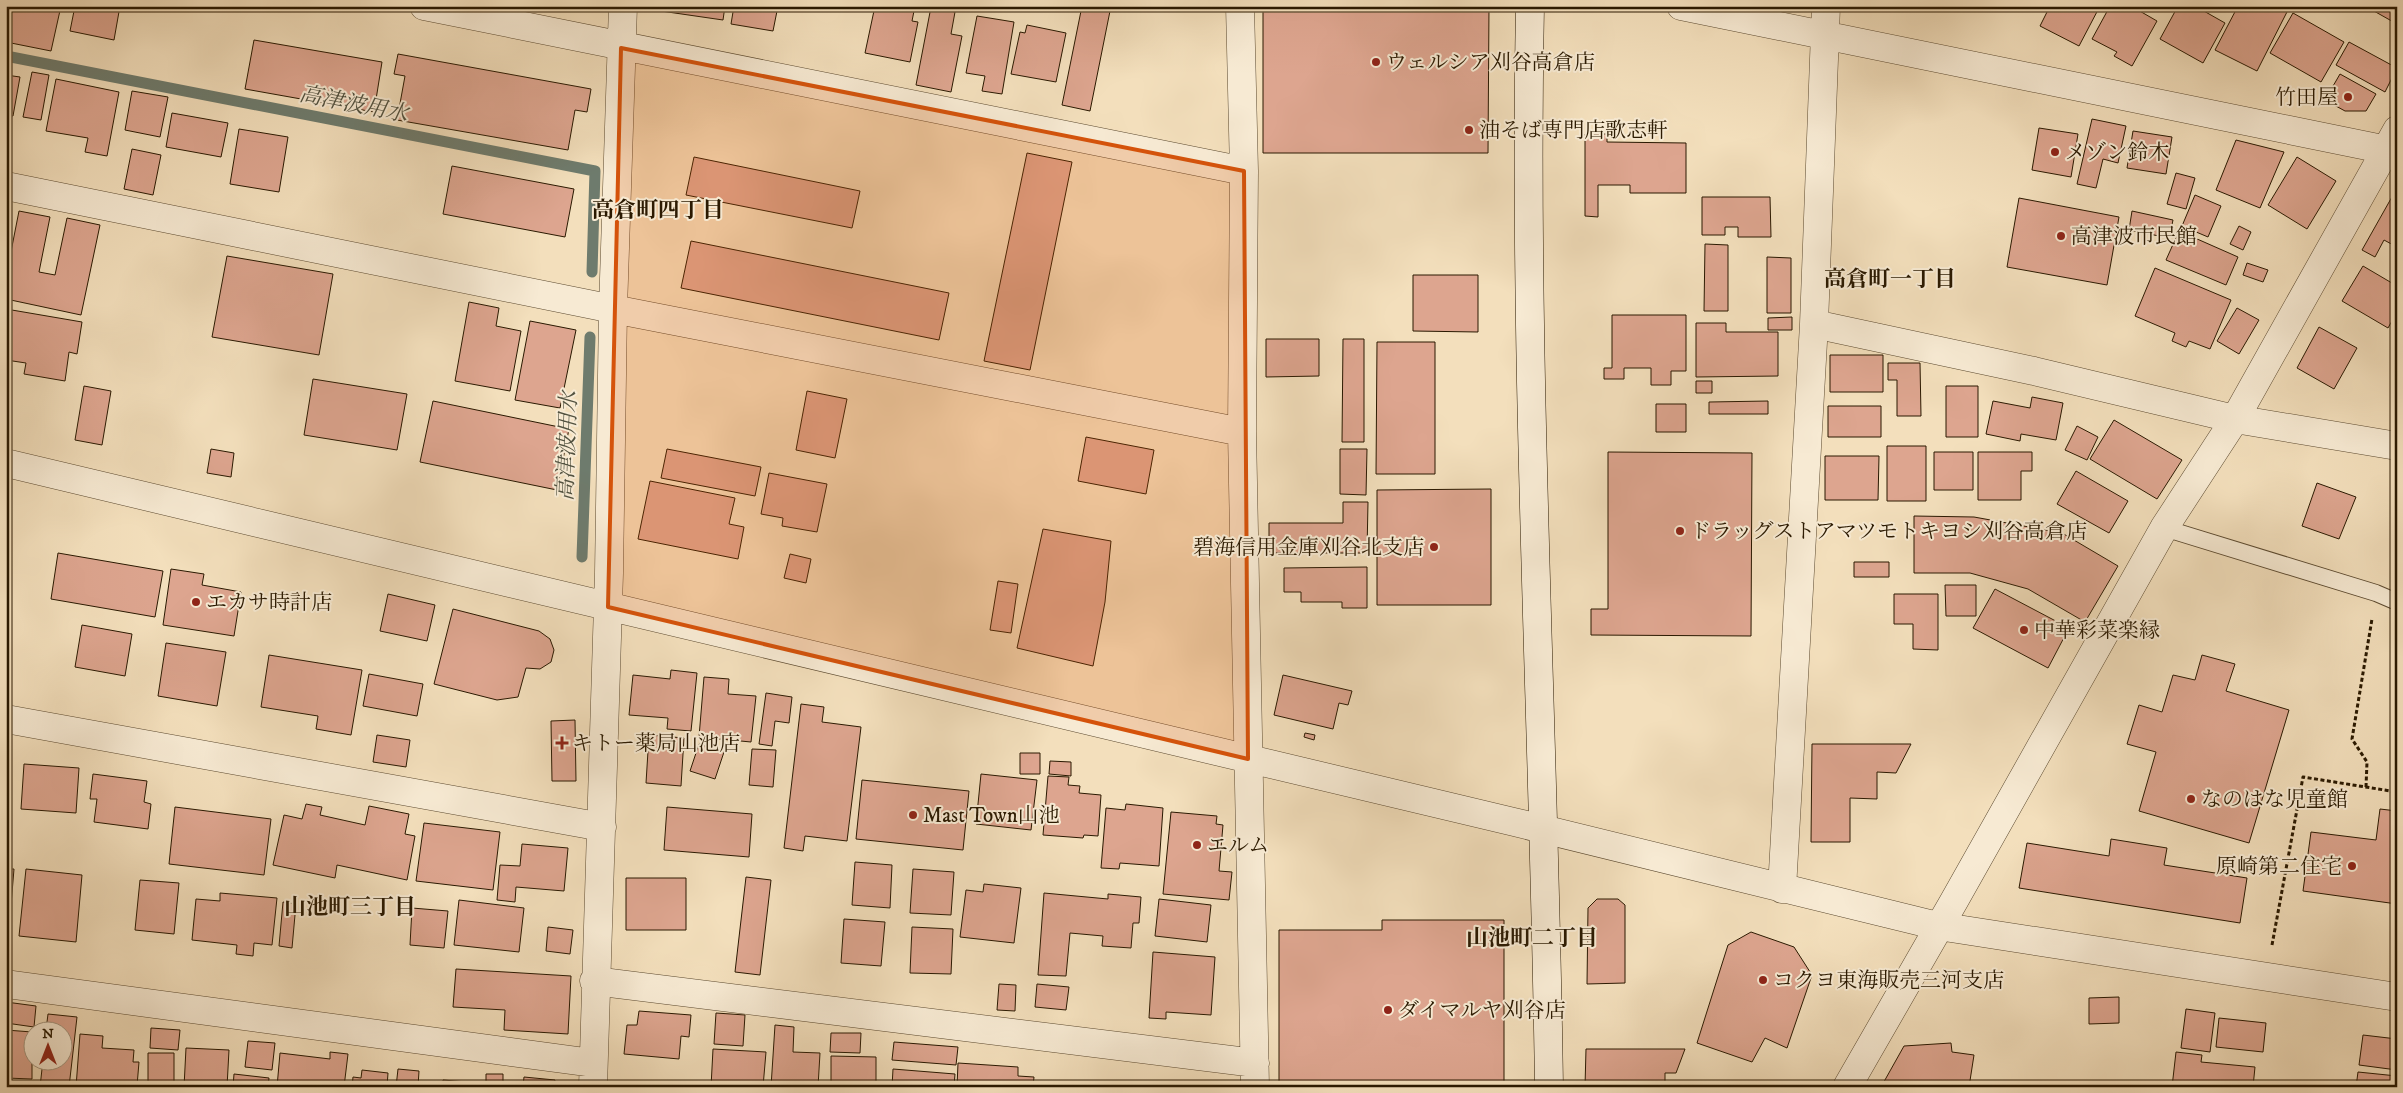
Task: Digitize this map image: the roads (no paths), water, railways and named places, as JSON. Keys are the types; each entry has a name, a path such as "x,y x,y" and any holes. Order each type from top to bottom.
{"street":[{"path":"424,6 622,48 1244,171"},
{"path":"6,984 593,1075 594,980 602,827 613,309 623,6"},
{"path":"594,980 1255,1075 1242,432 1244,171 1240,6"},
{"path":"1530,6 1527,145 1534,509 1544,830 1549,1087"},
{"path":"1681,6 2393,144 2235,419 2164,528 1847,1087"},
{"path":"1782,889 1814,324 1826,6"},
{"path":"6,186 613,309 1242,432"},
{"path":"1814,324 2034,371 2235,419 2397,446"},
{"path":"6,463 1248,759 1938,926 2397,997"},
{"path":"6,719 602,827"}],"lane":[{"path":"2164,528 2376,593 2397,602"}],"waterway":[{"name":"高津波用水","path":"6,56 595,171 592,272"},
{"name":"高津波用水","path":"582,557 590,337"}],"place":[{"name":"ウェルシア刈谷高倉店","path":"1376,62"},
{"name":"竹田屋","path":"2348,97"},
{"name":"油そば専門店歌志軒","path":"1469,130"},
{"name":"メゾン鈴木","path":"2055,152"},
{"name":"高津波市民館","path":"2061,236"},
{"name":"ドラッグストアマツモトキヨシ刈谷高倉店","path":"1680,531"},
{"name":"碧海信用金庫刈谷北支店","path":"1434,547"},
{"name":"エカサ時計店","path":"196,602"},
{"name":"中華彩菜楽縁","path":"2024,630"},
{"name":"キトー薬局山池店","path":"562,743"},
{"name":"なのはな児童館","path":"2191,799"},
{"name":"Mast Town山池","path":"913,815"},
{"name":"エルム","path":"1197,845"},
{"name":"原崎第二住宅","path":"2352,866"},
{"name":"コクヨ東海販売三河支店","path":"1763,980"},
{"name":"ダイマルヤ刈谷店","path":"1388,1010"}],"district":[{"name":"高倉町四丁目","path":"658,209"},
{"name":"高倉町一丁目","path":"1890,278"},
{"name":"山池町三丁目","path":"350,906"},
{"name":"山池町二丁目","path":"1532,937"}]}
